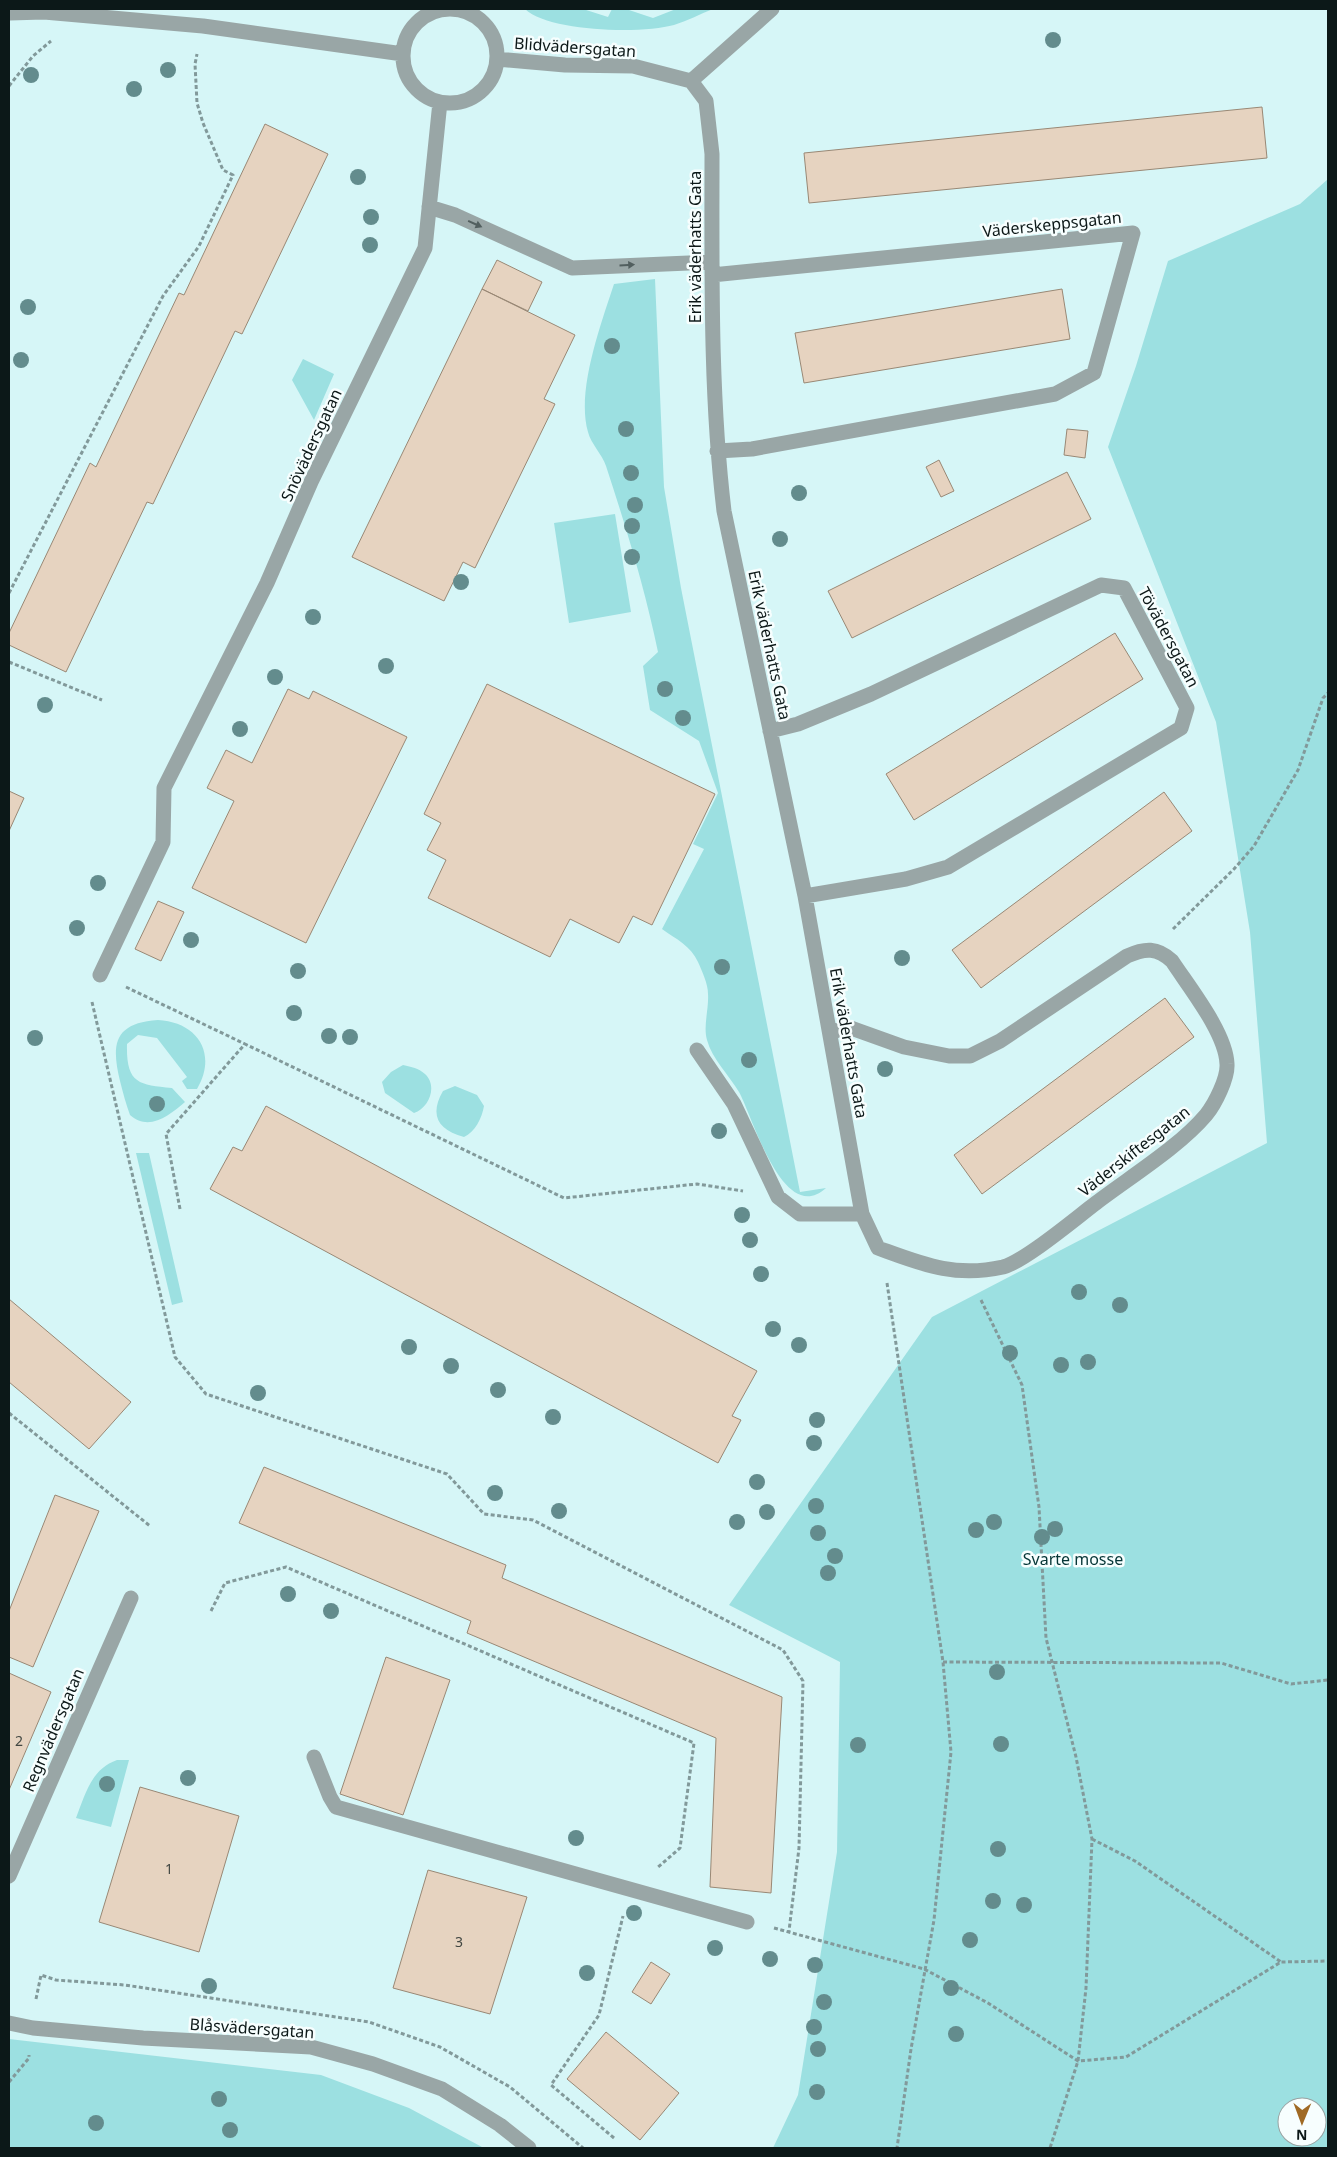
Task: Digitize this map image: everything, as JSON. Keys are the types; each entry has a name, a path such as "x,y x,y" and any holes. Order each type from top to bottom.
{"street":[{"path":"458,9 478,19 487,27 495,42 497,59 491,81 474,97 464,102 440,102 432,100 416,89 406,72 403,54 408,36 418,22 432,13 458,9"},
{"path":"691,82 772,9"},
{"path":"9,13 44,12 203,26 403,54"},
{"name":"Blidvädersgatan","path":"497,59 565,65 633,66 691,82"},
{"name":"Erik väderhatts Gata","path":"691,82 706,101 710,123 716,451 724,511 805,896 862,1214 878,1248"},
{"name":"Snövädersgatan","path":"100,975 163,842 164,788 266,583 311,482 425,248 440,102"},
{"path":"429,207 455,215 572,268 712,269"},
{"name":"Väderskeppsgatan","path":"712,269 1133,233 1094,373 1063,390 1055,394 752,449 716,451"},
{"name":"Tövädersgatan","path":"770,731 798,724 871,694 1101,585 1124,588 1187,708 1181,728 948,867 906,879 805,896"},
{"path":"830,1032 851,1028 904,1047 949,1056 970,1056 1000,1041 1126,956 1140,950 1153,949"},
{"name":"Väderskiftesgatan","path":"878,1248 936,1269 967,1271 1004,1267 1028,1253 1184,1137 1207,1114 1221,1091 1227,1064 1219,1033 1172,961 1164,954 1153,949"},
{"path":"697,1050 734,1104 778,1197 800,1214 862,1214"},
{"name":"Regnvädersgatan","path":"10,1871 131,1598"},
{"path":"314,1757 330,1798 336,1807 747,1922"},
{"name":"Blåsvädersgatan","path":"9,2022 34,2028 142,2038 311,2047 373,2064 442,2089 500,2125 529,2148"}],"path":[{"path":"9,86 33,56 82,15"},
{"path":"9,594 163,296 200,246 233,175 223,170 197,104 195,64 203,26"},
{"path":"9,662 102,700"},
{"path":"1153,949 1234,869 1254,846 1298,770 1323,698 1328,693"},
{"path":"778,1197 697,1184 564,1198 100,975 91,995 175,1357 206,1394 447,1474 484,1514 533,1520 784,1650 803,1681 799,1848 789,1931"},
{"path":"180,1209 166,1134 245,1044"},
{"path":"878,1248 888,1287 943,1662 951,1752 934,1920 924,1969 897,2148"},
{"path":"967,1271 1022,1385 1039,1507 1046,1638 1076,1757 1092,1839 1086,1988 1078,2060 1050,2148"},
{"path":"9,1413 150,1526"},
{"path":"211,1610 225,1584 286,1567 694,1743 680,1848 630,1890 599,2015 551,2085 614,2138"},
{"path":"943,1662 1221,1663 1291,1684 1328,1680"},
{"path":"1092,1839 1135,1861 1281,1962"},
{"path":"747,1922 789,1931 924,1969 988,2003 1078,2060 1126,2057 1281,1962 1328,1961"}],"green space":[{"path":"525,9 583,9 608,17 612,9 626,9 653,18 676,9 713,9 674,25 641,30 619,30 574,27 537,17"},
{"name":"Svarte mosse","path":"1328,179 1328,2148 773,2148 798,2095 837,1852 840,1662 729,1605 932,1317 1267,1143 1250,932 1216,722 1108,447 1136,366 1168,261 1300,204"},
{"path":"655,279 664,487 681,588 800,1192 826,1188 810,1196 796,1193 783,1181 772,1164 761,1144 739,1092 709,1047 706,1035 708,990 698,962 687,947 662,929 704,849 693,844 718,793 699,741 650,710 643,666 658,652 653,628 635,558 613,489 604,462 589,436 585,416 585,397 592,358 614,284"},
{"path":"303,359 334,374 314,420 292,380"},
{"path":"615,514 631,612 569,623 554,523"},
{"path":"158,1020 172,1022 193,1033 200,1042 204,1052 205,1063 203,1076 197,1089 187,1089 182,1081 187,1077 157,1038 138,1035 127,1044 129,1067 136,1080 150,1085 172,1088 185,1102 159,1120 144,1122 130,1115 117,1068 116,1046 124,1031 132,1026"},
{"path":"403,1065 415,1068 425,1074 431,1084 428,1102 414,1113 385,1093 382,1082 391,1072"},
{"path":"455,1086 477,1095 484,1106 477,1124 464,1137 448,1130 438,1120 437,1107 443,1091"},
{"path":"136,1153 149,1153 183,1302 172,1305"},
{"path":"117,1760 129,1760 111,1827 76,1818 86,1792 95,1776 108,1764"},
{"path":"9,2039 321,2075 409,2108 482,2147 9,2148"}],"building":[{"path":"1262,107 1267,158 809,203 804,153"},
{"path":"265,124 328,154 242,334 235,331 153,504 147,502 66,672 9,645 9,633 90,463 96,467 179,293 184,295"},
{"path":"497,260 542,282 528,311 482,289"},
{"path":"482,289 575,335 544,399 555,404 475,568 463,562 444,601 352,557"},
{"path":"1062,289 1070,339 804,383 795,333"},
{"path":"1067,429 1088,431 1085,458 1064,455"},
{"path":"939,460 954,491 941,497 926,467"},
{"path":"1067,472 1091,519 852,638 828,591"},
{"path":"1115,633 1143,679 914,820 886,774"},
{"path":"487,684 715,794 652,925 633,916 619,943 570,919 550,957 428,898 446,860 427,850 441,823 424,814"},
{"path":"288,689 309,699 313,691 407,737 306,943 192,888 234,801 207,788 226,750 252,763"},
{"path":"9,791 24,798 9,831"},
{"path":"1164,792 1192,831 981,988 952,950"},
{"path":"158,901 184,912 161,961 135,949"},
{"path":"1165,998 1194,1037 982,1194 954,1155"},
{"path":"266,1106 757,1371 732,1416 741,1420 718,1463 210,1189 233,1147 242,1151"},
{"path":"9,1299 131,1402 89,1449 9,1382"},
{"path":"264,1467 506,1565 502,1578 782,1697 771,1893 710,1887 716,1738 467,1633 471,1621 239,1523"},
{"path":"55,1495 99,1511 33,1667 9,1657 9,1611"},
{"path":"386,1657 450,1680 403,1815 340,1794"},
{"path":"9,1673 51,1692 9,1790"},
{"path":"140,1787 239,1816 199,1952 99,1922"},
{"path":"428,1870 527,1897 490,2014 393,1988"},
{"path":"651,1962 670,1974 651,2004 632,1992"},
{"path":"606,2032 679,2093 640,2140 567,2079"}]}
